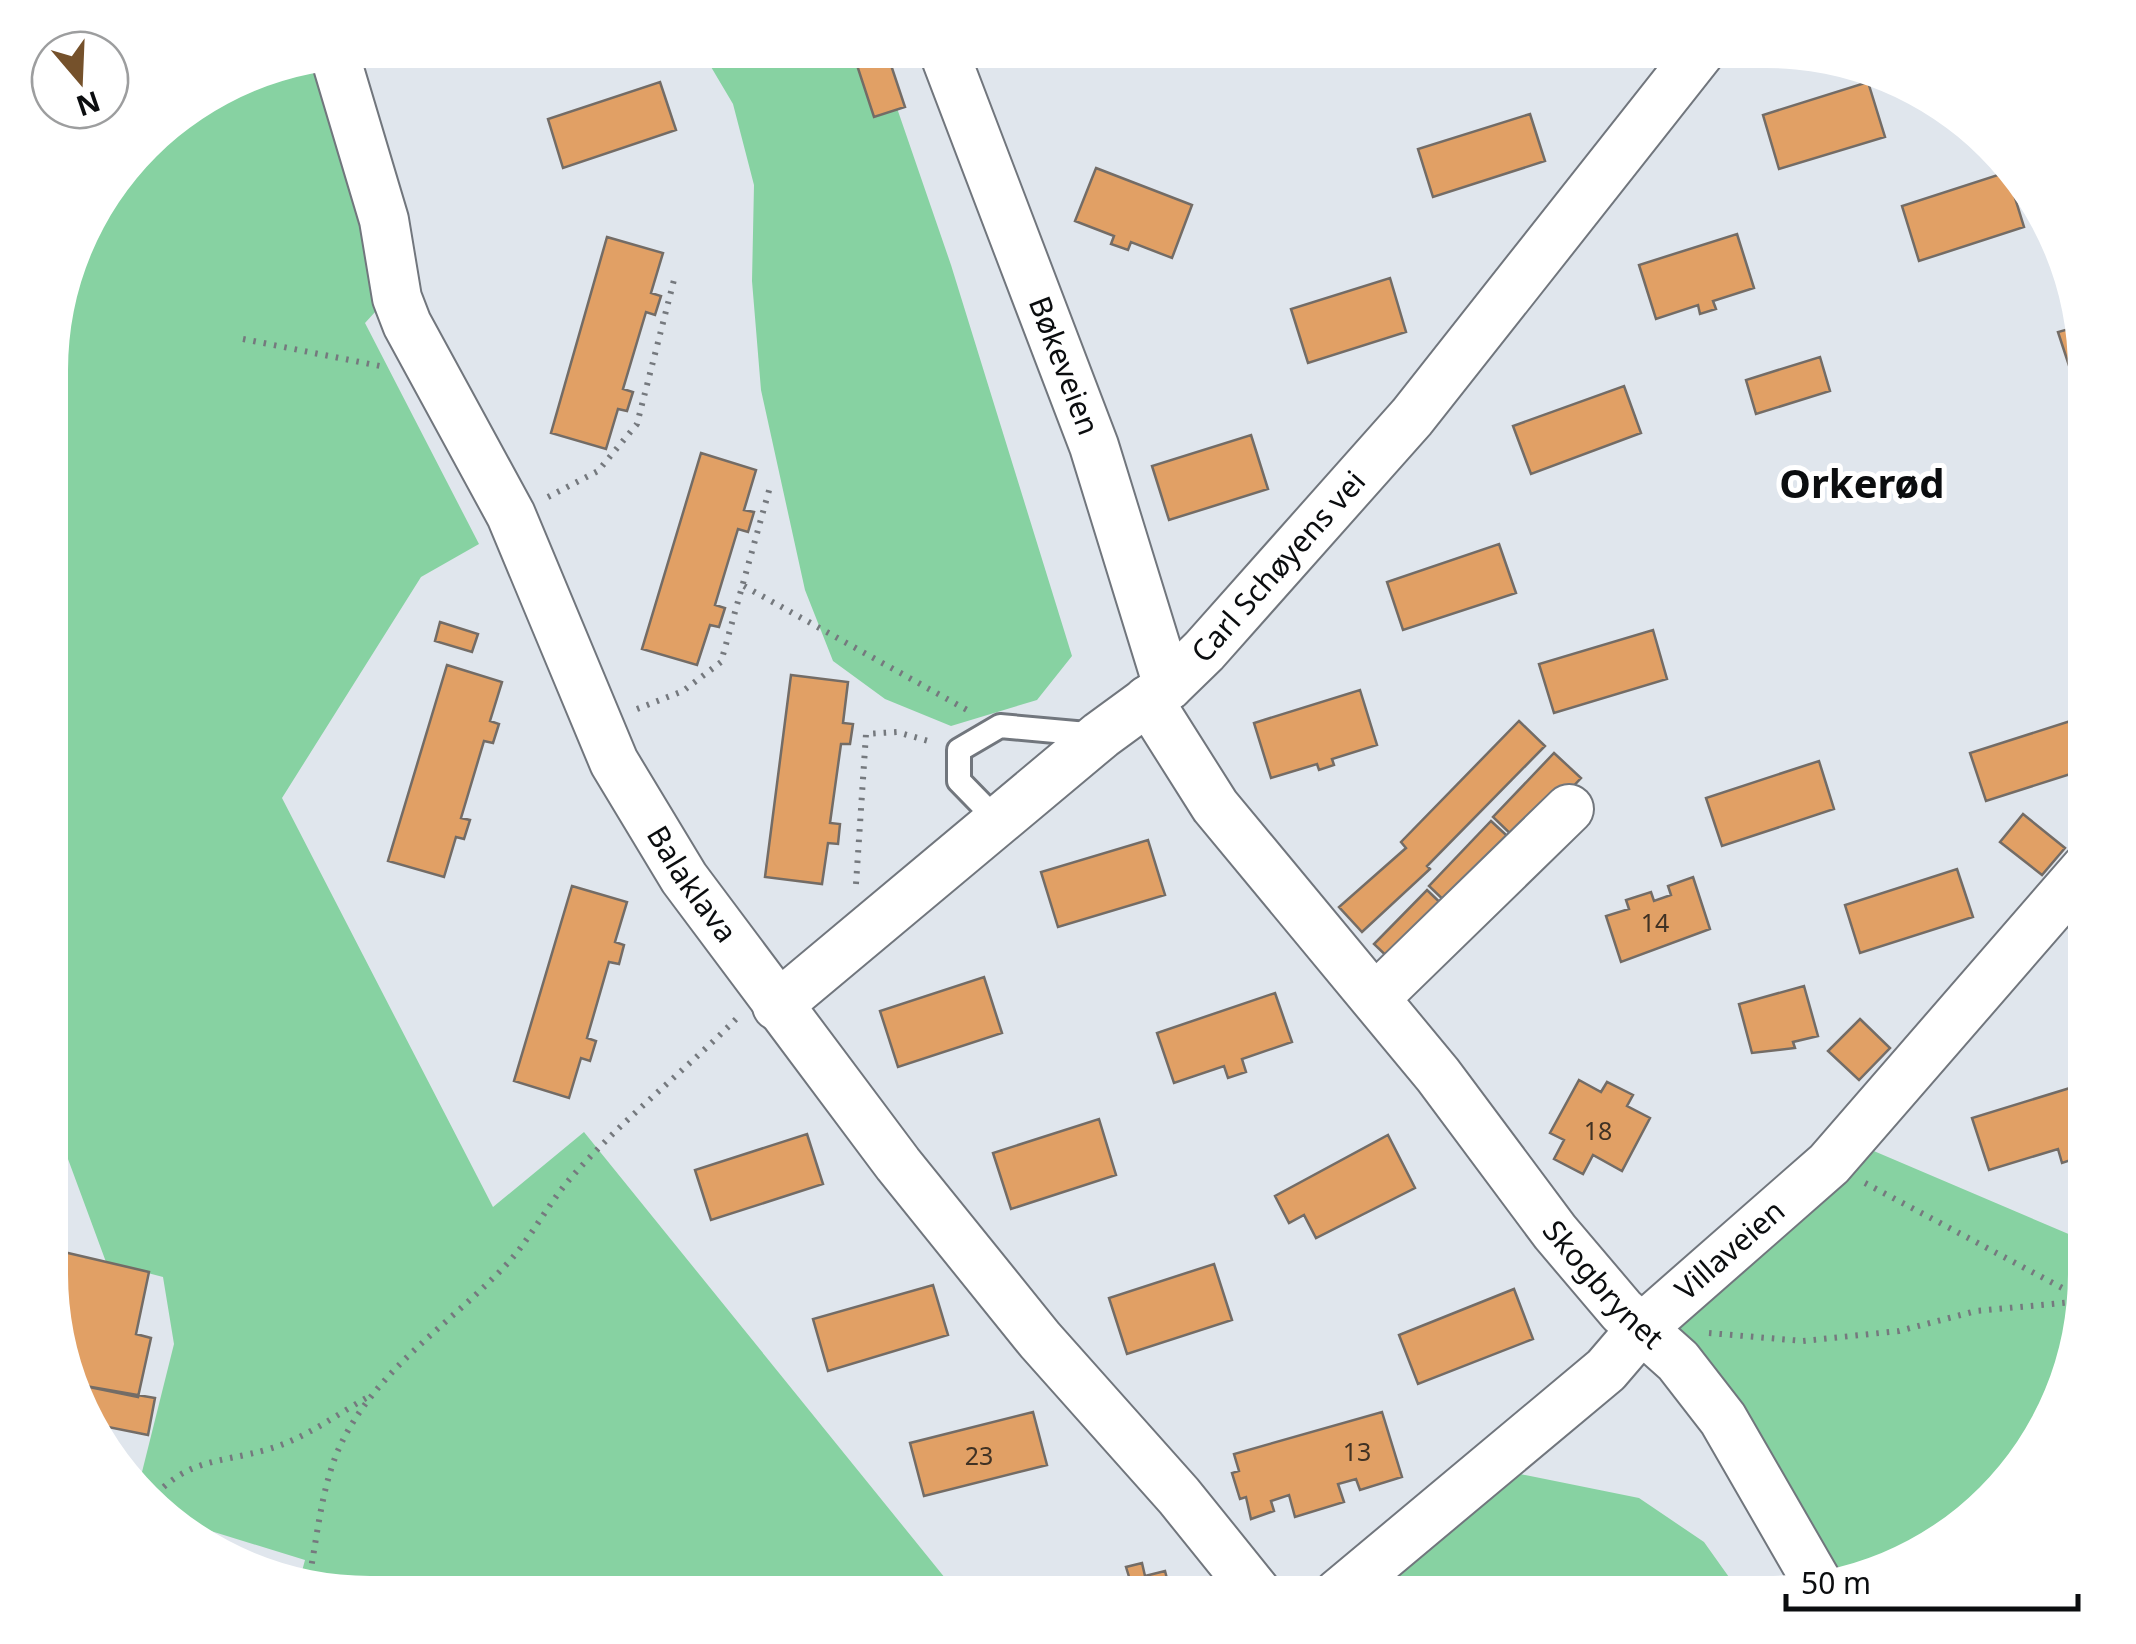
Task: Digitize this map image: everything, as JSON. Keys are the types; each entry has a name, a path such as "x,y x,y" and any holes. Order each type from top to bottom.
{"street":[{"name":"Bøkeveien","path":"951,68 1094,446 1158,693"},
{"name":"Carl Schøyens vei","path":"777,1006 1101,735 1158,693 1258,595 1412,418 1687,68"},
{"name":"Balaklava","path":"340,69 392,249 398,298 512,515 596,724 656,835 832,1082 1040,1340 1179,1496 1243,1576"},
{"name":"Skogbrynet","path":"1158,693 1216,806 1375,998 1595,1281 1678,1361 1723,1419 1812,1573"},
{"path":"1375,998 1569,809"},
{"name":"Villaveien","path":"1360,1576 1606,1370 1642,1328 1829,1164 2068,889"}],"lane":[{"path":"998,822 959,781 959,750 1000,726 1101,735"}],"path":[{"path":"512,515 598,471 637,424 675,276"},
{"path":"242,339 368,362 442,388"},
{"path":"596,724 683,691 721,662 770,488"},
{"path":"744,586 926,690 1000,726"},
{"path":"852,945 866,734 897,732 959,750"},
{"path":"311,1570 322,1509 342,1440 369,1396 406,1355 432,1336 508,1262 569,1180 739,1015 753,1006 777,1006"},
{"path":"1829,1164 2068,1291"},
{"path":"1642,1328 1804,1341 1899,1331 1976,1311 2067,1302"},
{"path":"159,1491 198,1463 269,1449 369,1396"}],"green space":[{"path":"712,68 883,68 951,265 1072,656 1037,700 951,726 885,699 833,661 805,590 761,390 752,281 754,185 733,104"},
{"path":"319,72 386,300 365,323 479,544 421,577 282,798 493,1207 584,1132 943,1576 350,1576 303,1568 305,1560 211,1531 170,1502 142,1472 174,1344 163,1277 106,1262 68,1159 68,369 73,310 90,254 108,218 142,170 170,142 218,108 254,90"},
{"path":"1848,1140 2068,1234 2068,1294 2058,1353 2046,1390 2018,1442 1980,1488 1934,1526 1900,1545 1845,1566 1829,1569 1674,1318"},
{"path":"1520,1474 1639,1498 1704,1542 1728,1576 1378,1576"}],"building":[{"path":"858,68 892,68 905,107 874,117"},
{"path":"660,82 676,130 563,168 548,119"},
{"path":"1863,84 1869,86 1885,137 1779,169 1763,115"},
{"path":"1530,114 1545,161 1433,197 1418,149"},
{"path":"1096,168 1192,205 1172,258 1131,242 1128,250 1111,244 1114,236 1075,221"},
{"path":"1997,175 2016,200 2024,227 1919,261 1902,206"},
{"path":"1737,234 1754,288 1713,301 1716,309 1700,314 1698,305 1656,319 1639,265"},
{"path":"607,237 663,253 651,293 661,296 655,315 646,312 623,389 633,392 627,411 618,409 606,449 551,433"},
{"path":"1390,278 1406,332 1308,363 1291,309"},
{"path":"2066,330 2068,361 2058,332"},
{"path":"1820,357 1830,391 1756,414 1746,380"},
{"path":"1624,386 1641,433 1531,474 1513,426"},
{"path":"1251,435 1268,489 1169,520 1152,466"},
{"path":"701,453 756,470 744,510 754,512 748,532 738,529 715,605 725,608 719,627 710,625 697,665 642,649"},
{"path":"1499,544 1516,593 1403,630 1387,582"},
{"path":"440,622 478,634 472,652 435,641"},
{"path":"1653,630 1667,679 1554,713 1539,664"},
{"path":"447,665 502,682 490,721 499,724 493,743 484,741 461,818 470,820 464,839 456,837 444,877 388,861"},
{"path":"791,675 848,682 843,723 853,724 850,744 841,744 830,823 840,824 838,844 828,843 822,884 765,877"},
{"path":"1360,690 1377,745 1332,759 1334,765 1319,770 1317,764 1271,778 1254,723"},
{"path":"1519,721 1545,746 1427,866 1430,869 1362,932 1339,907 1406,848 1401,842"},
{"path":"2068,722 2068,775 1986,801 1970,753"},
{"path":"1554,753 1581,778 1520,843 1493,817"},
{"path":"1819,761 1834,809 1722,846 1706,798"},
{"path":"2023,814 2065,848 2042,875 2000,842"},
{"path":"1491,821 1517,845 1455,911 1429,886"},
{"path":"1148,840 1165,895 1058,927 1041,872"},
{"path":"1957,869 1973,917 1860,953 1845,905"},
{"path":"1693,877 1710,929 1621,962 1606,916 1629,909 1626,900 1651,892 1654,901 1671,895 1668,886"},
{"path":"572,886 627,902 615,942 624,945 619,964 609,962 587,1038 596,1041 590,1061 581,1058 569,1098 514,1081"},
{"path":"1427,890 1451,913 1398,967 1374,944"},
{"path":"984,977 1002,1033 898,1067 880,1011"},
{"path":"1804,986 1818,1036 1793,1042 1795,1048 1752,1053 1739,1004"},
{"path":"1275,993 1292,1042 1242,1059 1246,1072 1228,1078 1224,1066 1174,1083 1157,1033"},
{"path":"1860,1019 1890,1048 1859,1080 1828,1051"},
{"path":"1579,1080 1601,1092 1607,1082 1633,1095 1627,1106 1650,1118 1622,1171 1593,1155 1583,1174 1554,1159 1564,1140 1550,1133"},
{"path":"2068,1089 2068,1161 2062,1163 2058,1149 1989,1170 1972,1118"},
{"path":"1099,1119 1116,1175 1011,1209 993,1153"},
{"path":"807,1134 823,1184 711,1220 695,1170"},
{"path":"1388,1135 1415,1188 1316,1238 1304,1215 1289,1223 1275,1196"},
{"path":"68,1253 149,1272 136,1334 151,1338 138,1397 90,1387 73,1334"},
{"path":"1214,1264 1232,1320 1127,1354 1109,1298"},
{"path":"933,1285 948,1335 828,1371 813,1319"},
{"path":"1514,1289 1533,1339 1418,1384 1399,1335"},
{"path":"90,1387 155,1398 148,1435 109,1427"},
{"path":"1033,1412 1047,1465 924,1496 910,1443"},
{"path":"1382,1412 1402,1477 1360,1490 1356,1479 1338,1484 1344,1502 1295,1517 1289,1495 1271,1501 1274,1511 1251,1519 1246,1497 1240,1499 1232,1473 1239,1471 1234,1454"},
{"path":"1142,1563 1145,1576 1129,1576 1126,1567"}],"district":[{"name":"Orkerød","path":"1862,484"}]}
